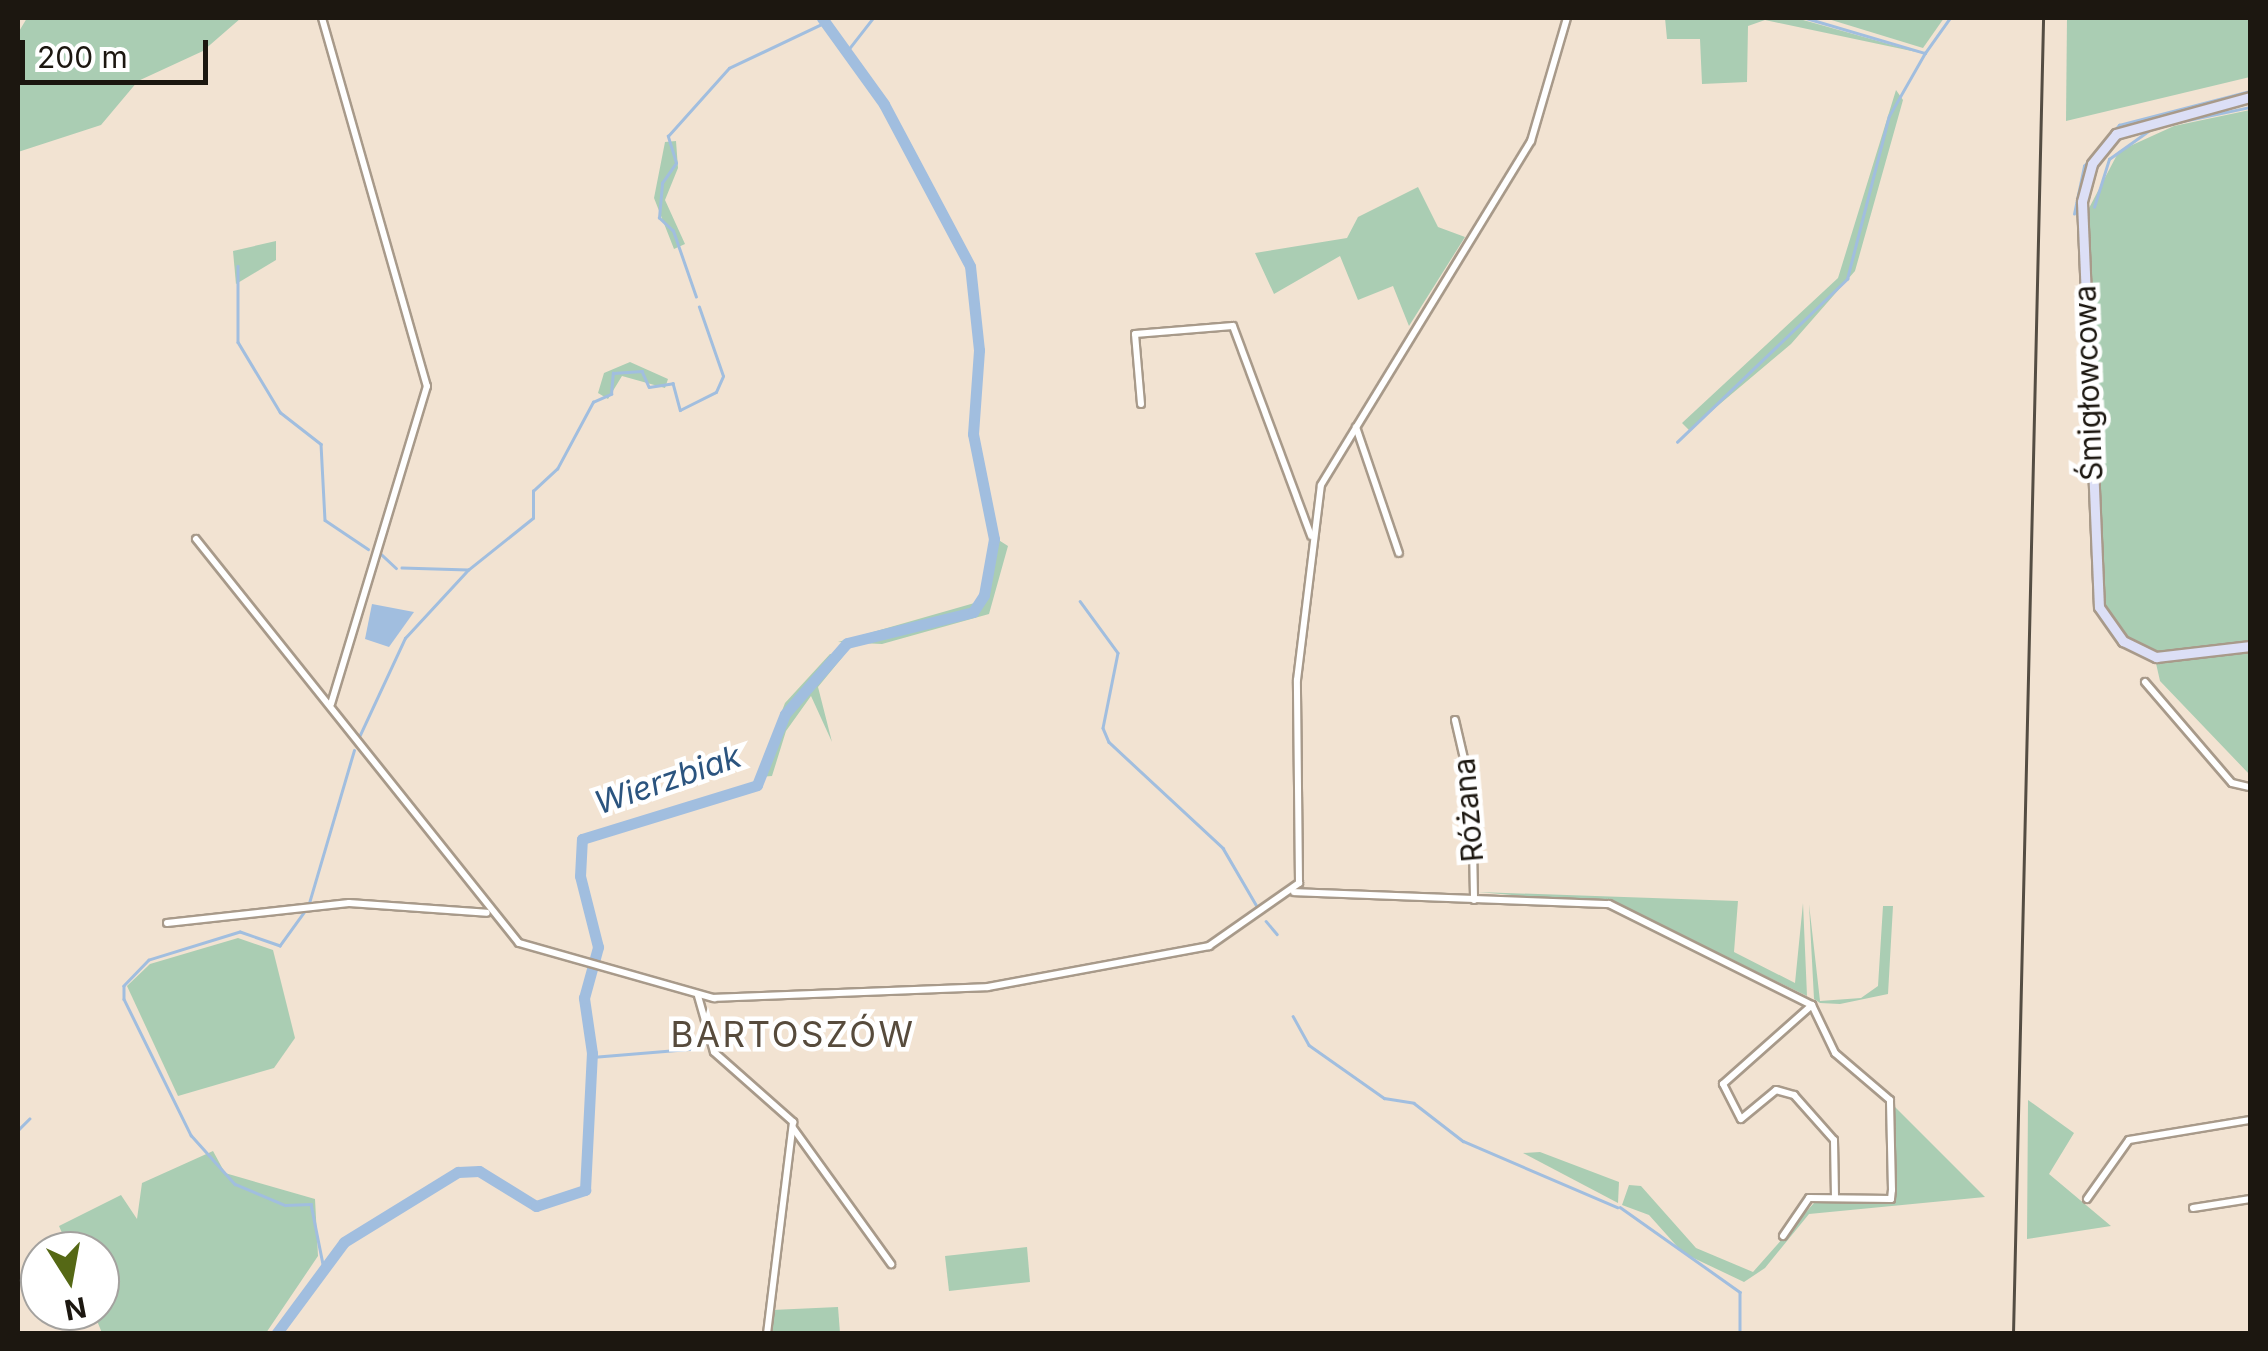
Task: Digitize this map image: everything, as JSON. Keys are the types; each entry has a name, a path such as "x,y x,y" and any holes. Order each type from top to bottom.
{"street":[{"path":"322,18 427,386 330,706"},
{"path":"1294,892 1302,858 1297,680 1321,485 1531,141 1567,18"},
{"name":"Śmigłowcowa","path":"2250,97 2116,134 2092,164 2082,202 2099,607 2122,640 2156,657 2250,646"},
{"path":"1141,404 1135,334 1233,326 1312,537"},
{"path":"1356,428 1400,553"},
{"path":"196,539 330,706 487,914 519,943 589,969 698,996 1020,983 1208,946 1294,892 1609,904 1812,1005 1835,1053 1890,1100 1891,1199 1810,1198 1783,1236"},
{"path":"2145,682 2232,783 2250,787"},
{"name":"Różana","path":"1455,720 1472,793 1474,900"},
{"path":"166,923 349,903 487,914"},
{"path":"698,996 714,1052 780,1102 792,1126 890,1264"},
{"path":"1812,1005 1723,1084 1741,1119 1776,1090 1794,1095 1834,1140 1835,1198"},
{"path":"2087,1200 2129,1140 2250,1120"},
{"path":"767,1334 792,1126"},
{"path":"2194,1208 2250,1199"}],"green space":[{"path":"27,18 241,18 203,51 138,81 101,125 18,152 18,33"},
{"path":"1665,18 1796,18 1921,53 1765,20 1748,26 1747,82 1702,84 1700,39 1667,39"},
{"path":"1825,18 1944,18 1923,48"},
{"path":"2067,18 2250,18 2250,77 2066,121"},
{"path":"1896,90 1903,100 1855,271 1791,344 1689,430 1682,423 1838,278"},
{"path":"2250,110 2250,775 2160,681 2153,650 2124,635 2101,598 2087,238 2088,210 2119,151 2174,126"},
{"path":"676,141 678,168 665,200 685,244 674,249 654,198 665,142"},
{"path":"1418,187 1438,227 1465,237 1409,326 1393,286 1358,300 1340,256 1274,294 1255,253 1347,238 1358,217"},
{"path":"276,241 276,260 236,284 233,251"},
{"path":"630,362 668,379 665,388 622,376 608,399 598,393 604,373"},
{"path":"997,539 1008,546 989,614 882,644 838,642 978,602"},
{"path":"830,654 845,654 818,687 832,742 811,696 786,731 772,776 756,777 785,703"},
{"path":"1478,892 1738,901 1734,952 1795,983 1803,903 1807,996 1617,904"},
{"path":"1809,904 1820,1001 1861,998 1878,986 1883,906 1893,906 1888,994 1840,1004 1820,1003 1814,999"},
{"path":"238,938 273,950 295,1038 274,1068 178,1096 127,986 150,964"},
{"path":"2028,1100 2074,1133 2049,1174 2111,1226 2027,1239"},
{"path":"1894,1106 1985,1197 1809,1214 1765,1268 1744,1282 1683,1253 1649,1215 1622,1205 1629,1185 1641,1186 1696,1248 1753,1272 1814,1203 1896,1199"},
{"path":"213,1151 225,1173 315,1199 318,1256 266,1333 102,1333 120,1331 120,1231 61,1231 59,1226 121,1195 137,1219 142,1183"},
{"path":"1540,1152 1619,1182 1618,1203 1523,1153"},
{"path":"1027,1247 1030,1282 949,1291 945,1256"},
{"path":"838,1307 840,1333 773,1333 772,1310"}],"water":[{"path":"372,604 414,612 389,647 365,639"}],"waterway":[{"name":"Wierzbiak","path":"276,1334 344,1242 458,1172 479,1171 536,1206 585,1190 592,1053 584,998 598,947 580,876 582,839 757,785 785,714 847,643 973,612 984,595 994,539 973,434 979,350 970,266 884,104 822,18"},
{"path":"848,50 873,18"},
{"path":"1806,18 1925,53 1950,18"},
{"path":"696,297 673,231 659,218 662,183 676,163 668,136 729,68 826,22"},
{"path":"1677,442 1847,279 1889,116 1925,53"},
{"path":"2074,214 2084,166 2119,125 2250,91"},
{"path":"2164,125 2250,107"},
{"path":"2094,207 2109,159 2151,129"},
{"path":"238,266 238,342 280,412 321,444 325,520 368,549"},
{"path":"468,570 533,518 533,491 557,469 593,402 611,394 613,373 642,371 649,387 673,383 680,410 716,392 723,376 699,307"},
{"path":"380,553 396,568"},
{"path":"359,737 405,638 468,570 402,568"},
{"path":"1080,601 1118,653 1103,728 1109,742 1223,848 1258,908"},
{"path":"309,903 354,750"},
{"path":"306,910 280,946 240,932 149,960 124,986 124,999 191,1135 235,1184 285,1205 311,1204 323,1264"},
{"path":"1266,921 1277,934"},
{"path":"1293,1016 1309,1045 1384,1098 1414,1103 1463,1141 1617,1207"},
{"path":"592,1057 701,1048"},
{"path":"18,1130 29,1119"},
{"path":"1620,1207 1740,1292 1740,1334"}],"railway":[{"path":"2013,1334 2043,18"}],"district":[{"name":"BARTOSZÓW","path":"793,1034"}]}
